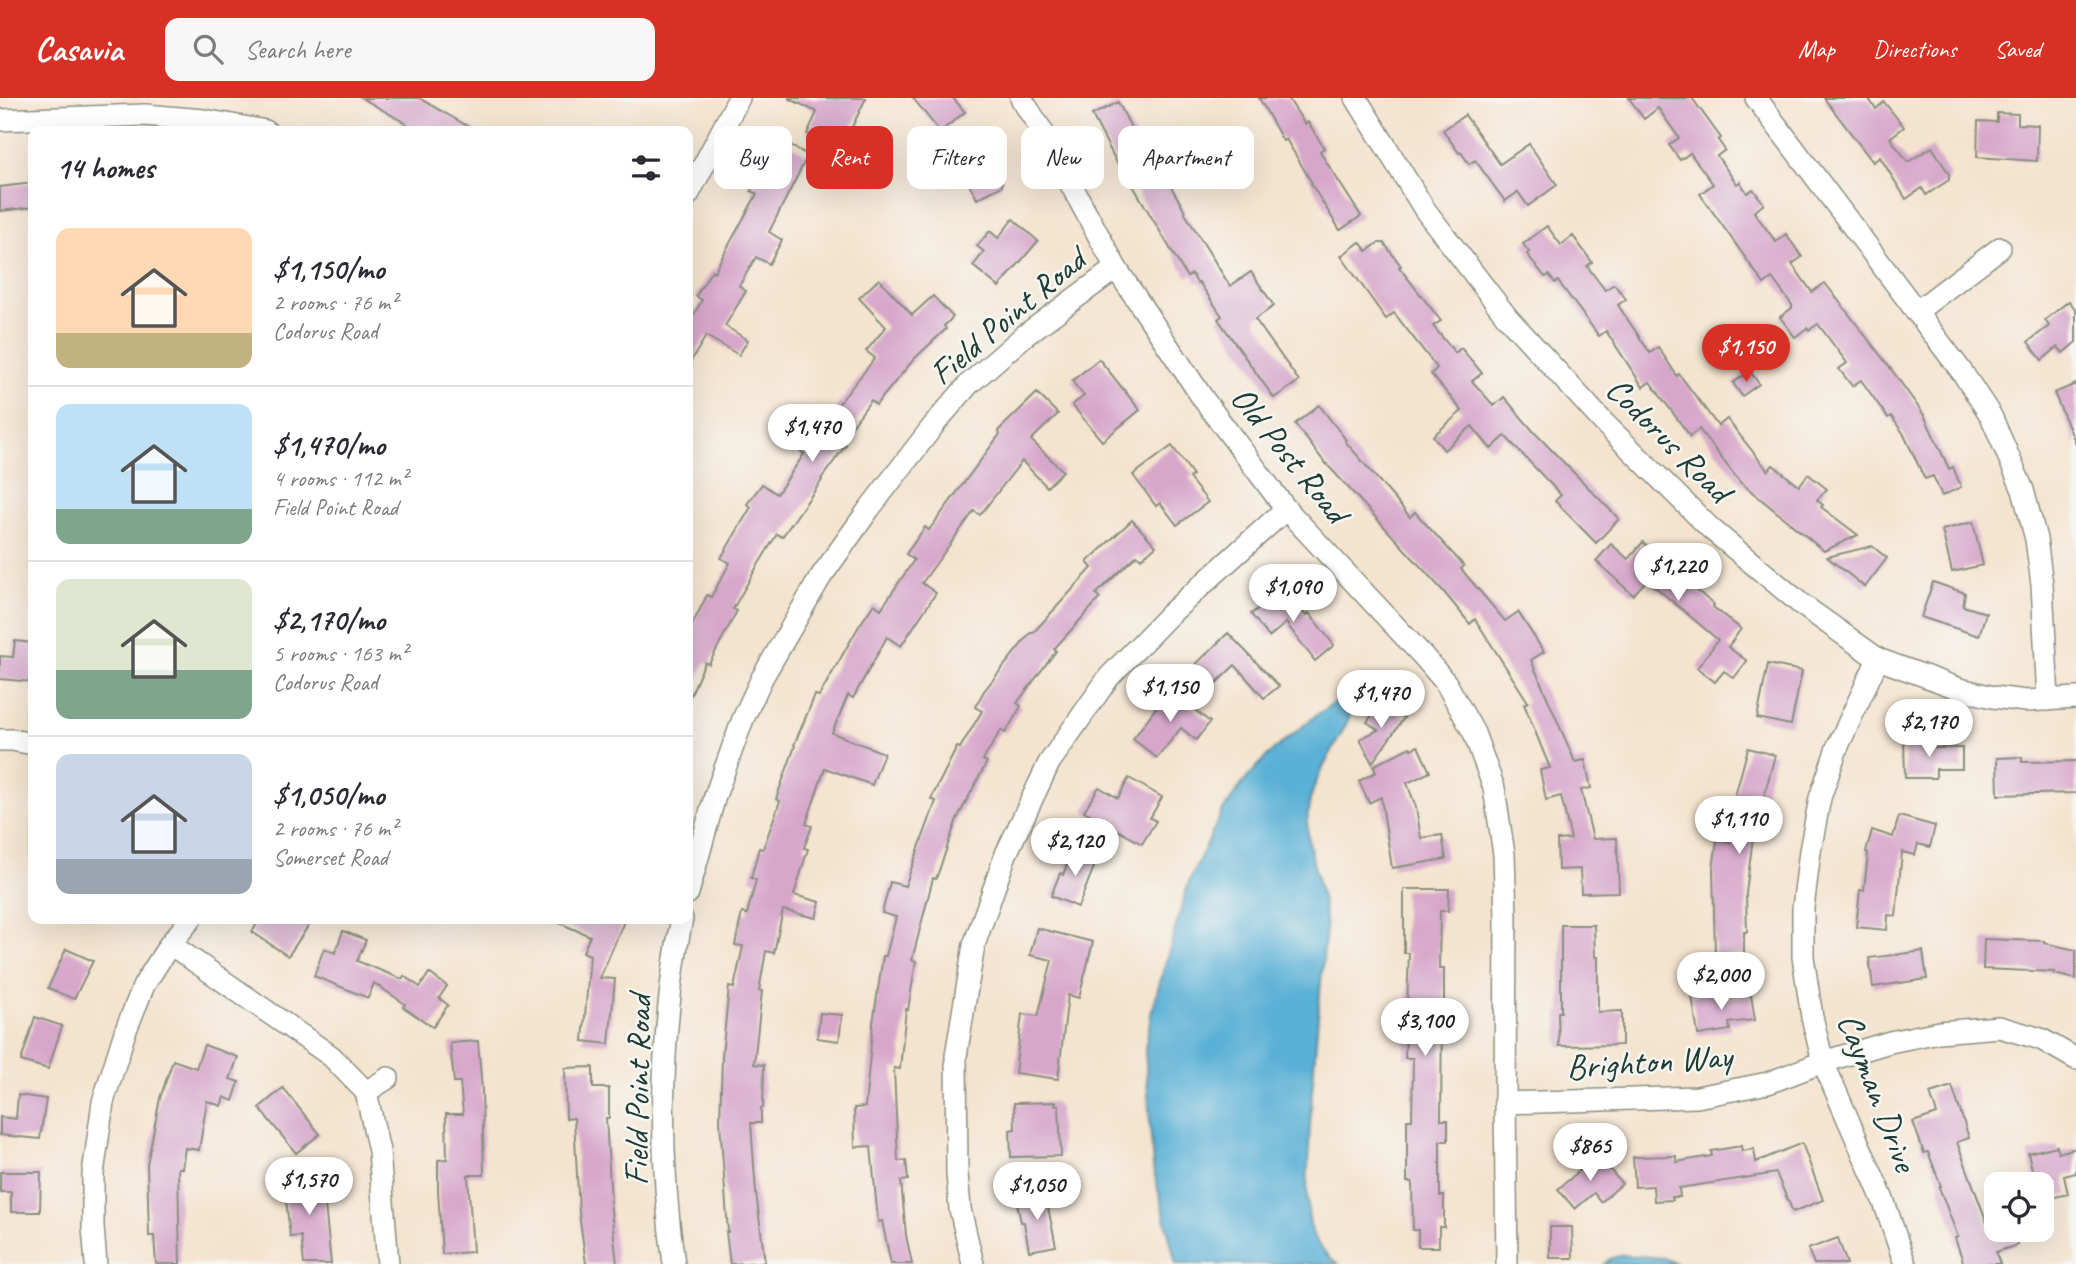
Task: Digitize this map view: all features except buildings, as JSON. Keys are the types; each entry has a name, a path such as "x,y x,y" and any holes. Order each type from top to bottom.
{"street":[{"path":"693,185 739,98"},
{"name":"Old Post Road","path":"1021,98 1042,131 1116,268 1204,400 1286,509 1447,683 1478,744 1494,788 1504,854 1507,1264"},
{"name":"Codorus Road","path":"1356,98 1425,210 1507,317 1605,424 1720,536 1801,604 1878,659 1960,689 2026,701 2076,698"},
{"path":"1756,98 1962,372 1991,416 2023,490 2036,539 2042,584 2048,701"},
{"path":"0,120 145,116 204,120 238,126"},
{"path":"1916,312 2000,248"},
{"name":"Field Point Road","path":"693,863 743,719 757,689 820,578 869,509 969,384 1024,336 1116,268"},
{"path":"974,1264 960,1209 956,1056 974,945 1006,854 1049,763 1109,677 1169,615 1286,509"},
{"name":"Cayman Drive","path":"1878,659 1837,748 1820,798 1803,908 1803,957 1812,1017 1823,1062 1884,1202 1905,1264"},
{"path":"0,740 28,743"},
{"path":"96,1264 93,1174 103,1102 125,1032 144,985 170,944 187,924"},
{"name":"Field Point Road","path":"674,1264 665,1172 663,1084 666,1027 681,924"},
{"path":"170,944 331,1056 366,1092 379,1151 388,1264"},
{"name":"Brighton Way","path":"1505,1103 1696,1097 1768,1083 1823,1062 1891,1042 1939,1032 1999,1027 2040,1039 2076,1059"},
{"path":"366,1092 388,1078"}],"water":[{"path":"1357,691 1348,720 1313,790 1307,823 1326,929 1312,1096 1307,1200 1316,1241 1339,1264 1176,1264 1153,1168 1145,1049 1152,1010 1189,881 1222,812 1243,783 1268,755 1314,717 1349,692"},
{"path":"1623,1255 1664,1258 1677,1264 1604,1264"}]}
